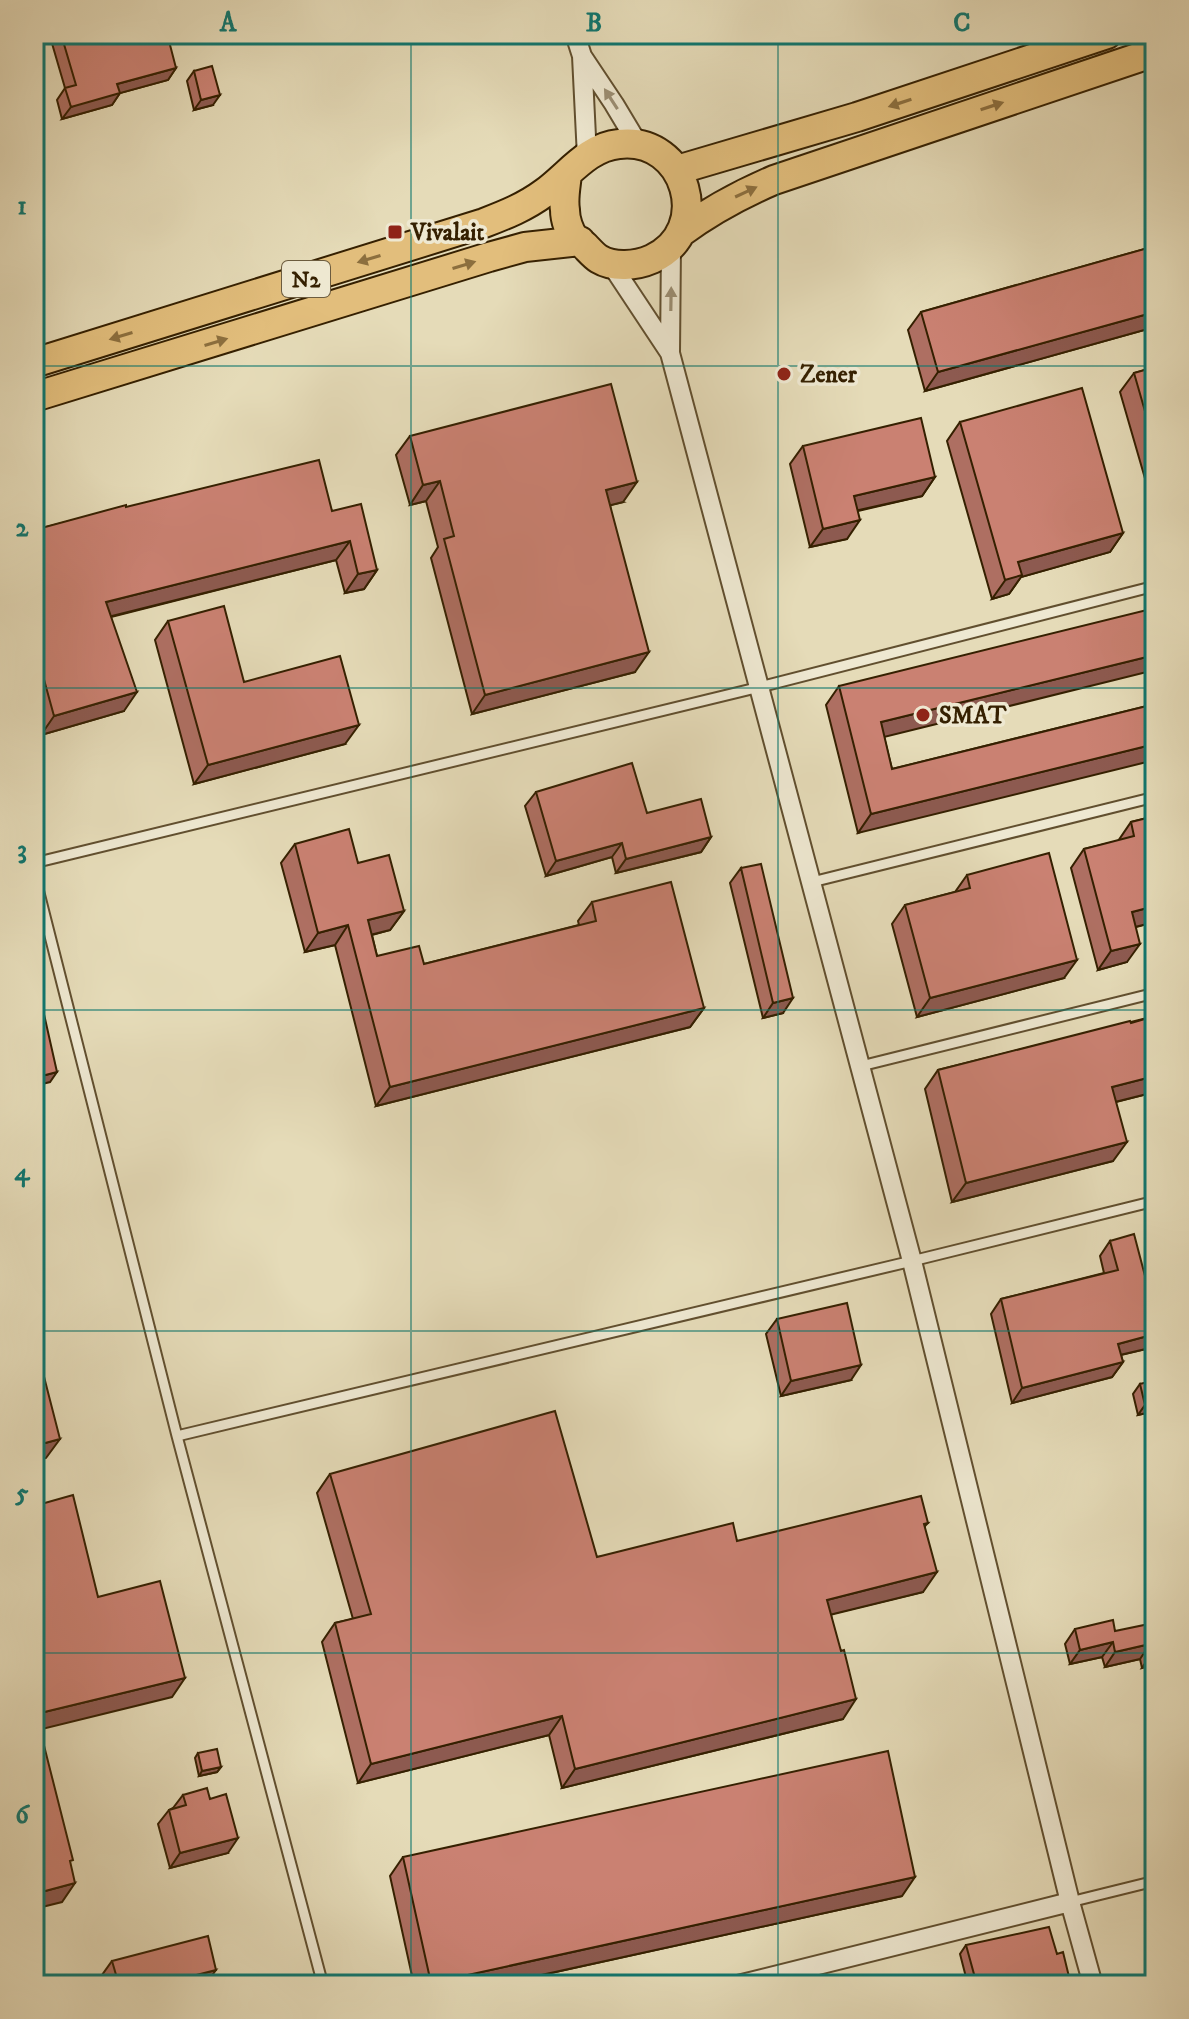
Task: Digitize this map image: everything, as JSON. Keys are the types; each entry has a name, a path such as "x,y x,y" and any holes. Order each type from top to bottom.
{"highway":[{"path":"677,170 857,117 1107,34"},
{"path":"676,239 686,217 687,201 684,185 667,158 638,144 611,145 598,149 577,165 565,210 575,239 599,259 611,264 629,265 659,256 710,211 774,180 1155,52"},
{"name":"N2","path":"34,363 484,223 521,209 577,165"},
{"name":"N2","path":"34,397 513,250 580,241"}],"street":[{"path":"575,34 582,56 638,144"},
{"path":"577,165 582,56"},
{"path":"676,239 670,353 912,1261 1093,1985"},
{"path":"611,264 670,353"},
{"path":"738,1985 1070,1902"}],"lane":[{"path":"34,863 760,687 1155,586"},
{"path":"812,882 1155,797"},
{"path":"34,873 177,1436 323,1985"},
{"path":"861,1066 1155,993"},
{"path":"177,1436 1155,1201"},
{"path":"1070,1902 1155,1881"}],"building":[{"path":"61,34 161,34 164,43 169,41 176,68 117,84 120,93 71,107 65,88 76,85"},
{"path":"212,66 220,95 201,100 194,71"},
{"path":"1155,246 1155,312 938,372 921,312"},
{"path":"1155,367 1155,446 1134,373"},
{"path":"611,384 637,482 606,490 649,652 485,695 444,539 454,536 440,481 423,485 410,436"},
{"path":"1082,388 1123,533 1018,562 1022,575 1005,580 960,422"},
{"path":"921,418 935,477 854,496 860,520 823,529 803,446"},
{"path":"319,460 332,511 361,504 377,570 358,574 350,541 106,602 137,692 54,716 34,643 34,530"},
{"path":"224,606 244,682 340,656 359,725 208,765 168,621"},
{"path":"1155,608 1155,655 881,722 892,769 1155,704 1155,744 871,814 839,686"},
{"path":"632,763 647,813 701,799 711,837 626,859 622,843 556,861 536,792"},
{"path":"1155,816 1155,906 1132,912 1140,944 1111,951 1084,849 1134,836 1131,822"},
{"path":"349,829 358,863 389,855 404,911 368,920 377,956 419,946 424,964 596,921 592,902 671,882 704,1008 390,1087 348,925 318,933 295,844"},
{"path":"1049,853 1077,960 930,998 905,905 970,888 967,875"},
{"path":"761,864 793,998 773,1003 741,868"},
{"path":"39,992 57,1072 34,1078 34,993"},
{"path":"1155,1016 1155,1076 1112,1087 1127,1142 966,1183 938,1070"},
{"path":"1134,1234 1155,1314 1155,1334 1118,1344 1123,1362 1022,1388 1001,1299 1118,1270 1110,1241"},
{"path":"847,1303 861,1365 791,1381 777,1319"},
{"path":"41,1365 60,1439 34,1446 34,1367"},
{"path":"1155,1380 1155,1403 1145,1405 1140,1384"},
{"path":"555,1411 597,1557 733,1523 737,1541 921,1496 928,1523 924,1524 937,1572 827,1600 856,1699 575,1769 562,1716 371,1764 335,1623 371,1614 330,1474"},
{"path":"73,1495 98,1597 160,1581 185,1678 36,1714 73,1860 70,1861 75,1883 34,1894 34,1506"},
{"path":"1113,1620 1115,1631 1149,1624 1151,1633 1155,1632 1155,1653 1152,1653 1150,1644 1115,1652 1113,1642 1080,1650 1075,1629"},
{"path":"217,1749 221,1767 202,1771 198,1753"},
{"path":"888,1751 915,1877 431,1983 403,1857"},
{"path":"207,1788 210,1799 226,1794 238,1838 180,1853 169,1810 186,1805 183,1795"},
{"path":"1049,1927 1057,1954 1063,1952 1071,1985 977,1985 966,1945"},
{"path":"208,1936 216,1970 157,1985 119,1985 112,1961"}],"place":[{"name":"Vivalait","path":"395,232"},
{"name":"Zener","path":"784,374"},
{"name":"SMAT","path":"923,715"}]}
